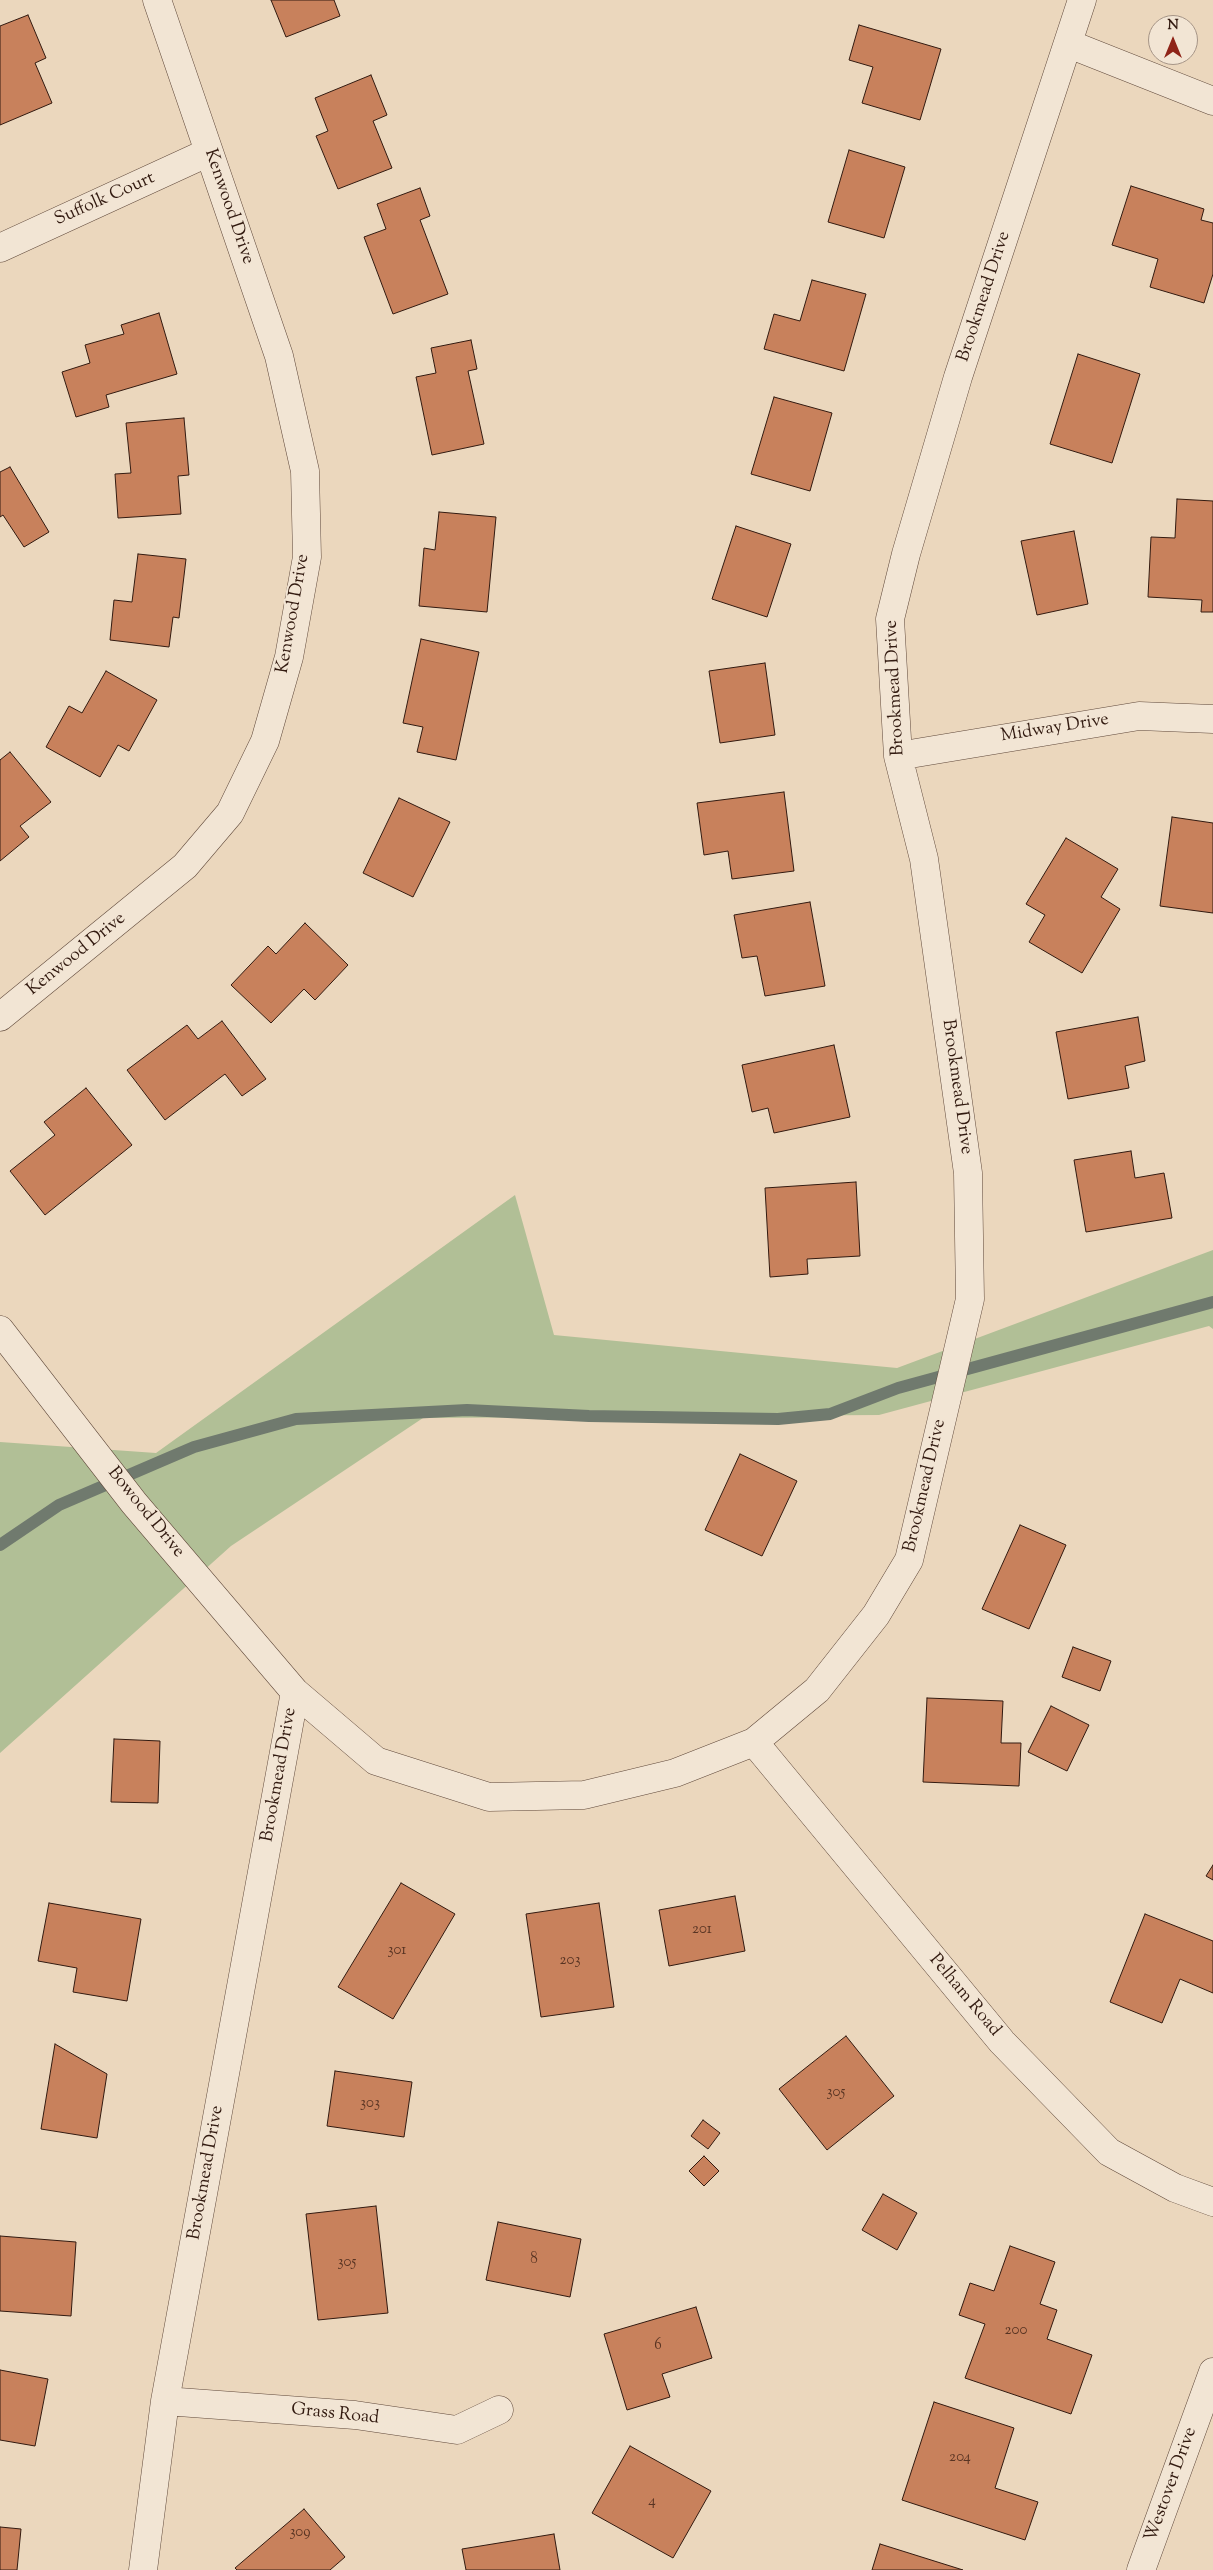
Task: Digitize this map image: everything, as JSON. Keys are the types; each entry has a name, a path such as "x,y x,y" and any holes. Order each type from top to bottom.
{"street":[{"name":"Kenwood Drive","path":"0,1017 186,866 230,813 265,741 289,658 307,557 305,471 279,356 157,0"},
{"name":"Brookmead Drive","path":"295,1692 376,1761 489,1797 584,1795 675,1773 754,1742 817,1690 876,1615 910,1560 970,1299 968,1173 924,859 898,756 890,619 901,573 958,377 1082,0"},
{"path":"1069,44 1213,101"},
{"name":"Suffolk Court","path":"0,248 210,152"},
{"name":"Midway Drive","path":"898,756 1138,716 1213,718"},
{"name":"Bowood Drive","path":"0,1330 134,1503 295,1692"},
{"name":"Brookmead Drive","path":"143,2570 165,2401 295,1692"},
{"name":"Pelham Road","path":"754,1742 1002,2042 1109,2152 1175,2188 1213,2202"},
{"name":"Westover Drive","path":"1141,2570 1213,2372"},
{"name":"Grass Road","path":"165,2401 355,2415 457,2430 499,2410"}],"green space":[{"path":"515,1195 554,1335 897,1368 1213,1250 1213,1329 1209,1326 879,1415 423,1418 231,1546 0,1753 0,1442 156,1453"}],"building":[{"path":"271,0 334,0 340,16 286,37"},
{"path":"28,15 46,58 35,63 52,103 0,125 0,26"},
{"path":"859,25 941,49 920,120 862,103 873,67 849,60"},
{"path":"371,75 387,115 373,121 392,168 338,189 316,136 328,131 315,98"},
{"path":"849,150 905,167 884,238 828,222"},
{"path":"1131,186 1204,209 1201,220 1213,223 1213,274 1204,303 1150,287 1158,259 1112,245"},
{"path":"420,188 430,216 420,220 448,294 393,314 364,237 386,229 377,204"},
{"path":"812,280 866,294 844,371 764,349 774,314 800,321"},
{"path":"159,313 177,374 106,395 109,407 76,417 62,372 90,363 85,345 124,334 121,325"},
{"path":"471,340 477,369 468,371 484,444 432,455 416,377 436,373 431,348"},
{"path":"1078,354 1140,374 1112,463 1050,444"},
{"path":"774,397 832,413 810,491 751,474"},
{"path":"184,418 189,475 178,476 181,514 118,518 115,474 131,473 126,423"},
{"path":"10,467 49,532 24,547 3,515 0,517 0,472"},
{"path":"1177,499 1213,501 1213,612 1201,612 1202,600 1148,597 1151,537 1175,538"},
{"path":"439,512 496,517 487,612 419,606 424,548 435,550"},
{"path":"736,526 791,544 767,617 712,599"},
{"path":"1074,531 1088,604 1037,615 1021,541"},
{"path":"138,554 186,559 179,618 173,617 169,647 110,640 114,600 132,602"},
{"path":"421,639 479,652 456,760 417,752 423,727 403,723"},
{"path":"765,663 775,735 720,743 709,671"},
{"path":"106,671 157,700 129,751 118,745 100,777 46,747 69,706 82,713"},
{"path":"10,752 51,802 20,826 29,837 0,861 0,760"},
{"path":"784,792 794,871 732,879 728,851 704,855 697,803"},
{"path":"399,798 450,822 413,897 363,873"},
{"path":"1172,817 1213,823 1213,913 1160,906"},
{"path":"1066,838 1118,869 1101,897 1120,909 1082,973 1029,942 1045,915 1026,904"},
{"path":"810,902 825,986 765,996 757,956 742,958 734,915"},
{"path":"305,923 348,965 315,1000 304,989 271,1023 231,985 268,946 276,954"},
{"path":"1138,1017 1145,1061 1125,1066 1129,1088 1068,1099 1056,1032"},
{"path":"222,1021 266,1079 242,1096 225,1074 165,1120 127,1070 187,1025 198,1039"},
{"path":"834,1045 850,1117 774,1133 768,1108 752,1112 742,1065"},
{"path":"86,1088 132,1145 45,1215 10,1171 55,1135 44,1122"},
{"path":"1131,1151 1135,1178 1164,1173 1172,1218 1086,1232 1074,1160"},
{"path":"856,1182 860,1256 807,1259 808,1274 770,1277 765,1188"},
{"path":"740,1454 797,1481 762,1556 705,1530"},
{"path":"1020,1525 1066,1545 1029,1629 982,1609"},
{"path":"1073,1647 1111,1661 1100,1691 1062,1677"},
{"path":"927,1698 1003,1701 1001,1743 1021,1743 1019,1786 923,1782"},
{"path":"1051,1706 1089,1725 1067,1771 1028,1752"},
{"path":"114,1739 160,1741 158,1803 111,1802"},
{"path":"1213,1865 1213,1880 1206,1876"},
{"path":"401,1883 455,1914 393,2019 338,1987"},
{"path":"735,1896 745,1951 669,1966 659,1910"},
{"path":"49,1903 141,1919 127,2001 73,1992 77,1968 38,1961"},
{"path":"599,1903 614,2007 541,2017 526,1914"},
{"path":"1145,1914 1213,1941 1213,1993 1180,1979 1162,2023 1110,2002"},
{"path":"846,2036 894,2096 827,2150 779,2089"},
{"path":"55,2044 107,2074 97,2138 41,2129"},
{"path":"335,2071 412,2082 404,2137 327,2126"},
{"path":"703,2120 720,2133 708,2149 691,2136"},
{"path":"704,2156 719,2171 704,2186 689,2171"},
{"path":"883,2194 917,2213 897,2250 862,2230"},
{"path":"376,2206 388,2313 318,2320 306,2214"},
{"path":"498,2222 581,2239 570,2297 486,2280"},
{"path":"0,2236 76,2242 71,2316 0,2311"},
{"path":"1010,2246 1055,2262 1040,2304 1057,2310 1047,2339 1092,2355 1071,2414 965,2378 985,2324 959,2315 970,2283 994,2291"},
{"path":"696,2307 712,2358 662,2374 670,2397 627,2410 604,2334"},
{"path":"0,2370 48,2379 35,2446 0,2440"},
{"path":"934,2402 1014,2428 995,2488 1038,2502 1025,2540 902,2500"},
{"path":"630,2446 711,2491 673,2558 592,2513"},
{"path":"304,2509 345,2557 330,2570 237,2570 235,2568"},
{"path":"0,2527 21,2529 17,2570 0,2570"},
{"path":"554,2534 560,2570 466,2570 462,2549"},
{"path":"880,2544 963,2570 872,2570"}],"waterway":[{"path":"0,1545 59,1505 194,1447 296,1419 467,1410 589,1416 778,1419 830,1414 898,1388 1213,1302"}]}
